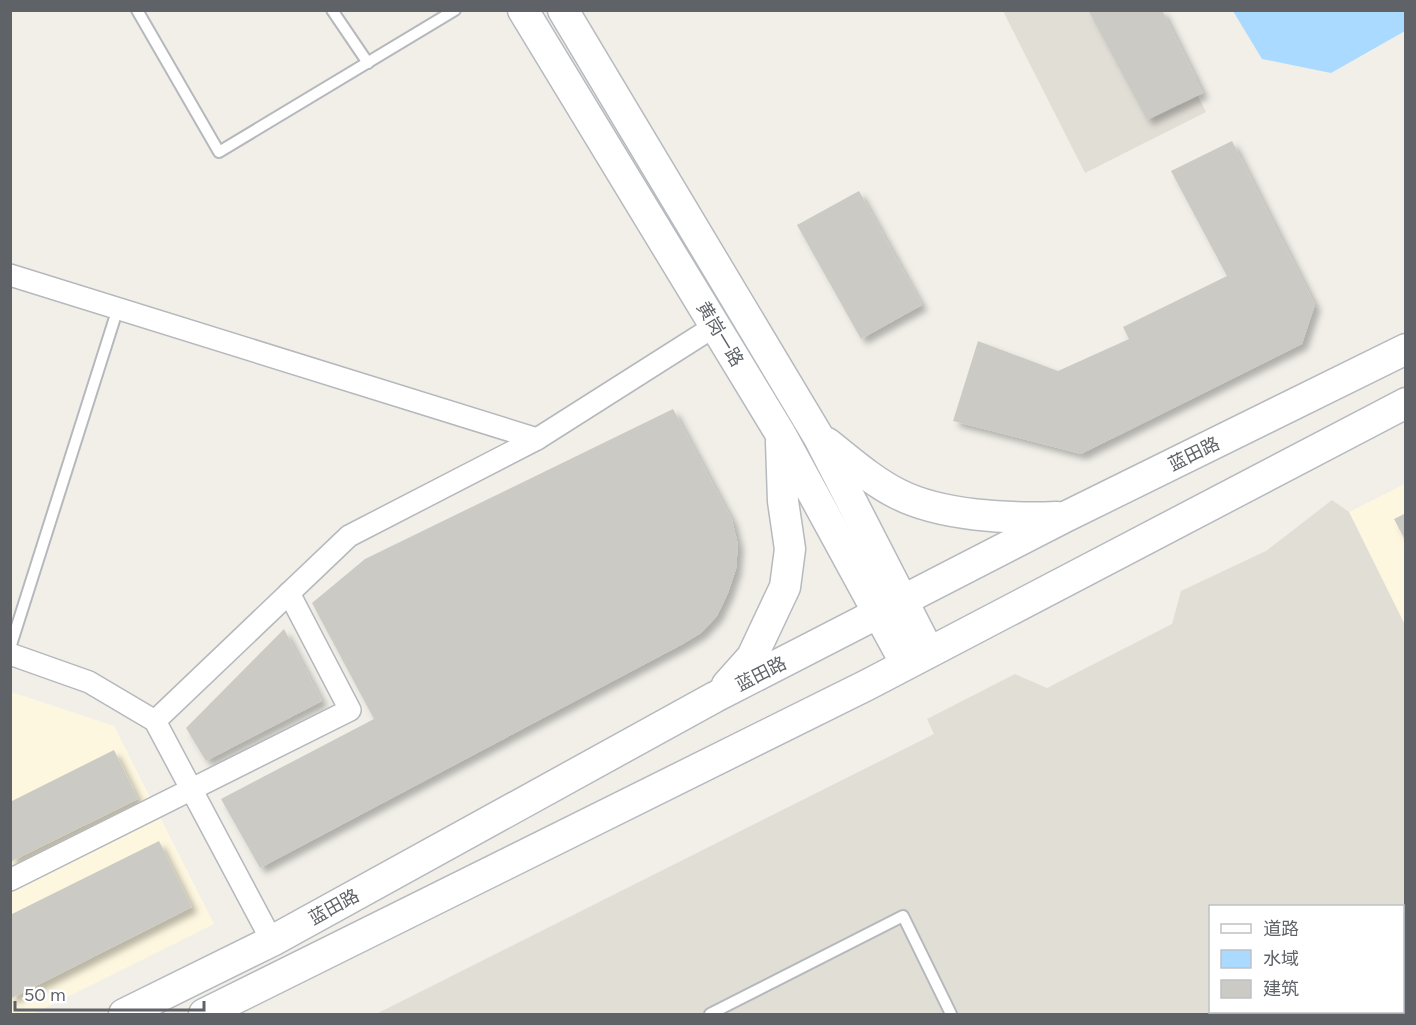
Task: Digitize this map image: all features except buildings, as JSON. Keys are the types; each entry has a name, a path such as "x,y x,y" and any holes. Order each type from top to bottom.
{"main road":[{"name":"黄岗一路","path":"523,10 780,433 890,607 917,658"},
{"name":"黄岗一路","path":"562,10 818,436 890,607"},
{"name":"蓝田路","path":"124,1014 272,941 715,697 1065,517 1406,350"},
{"name":"蓝田路","path":"204,1014 917,658 1406,403"},
{"path":"715,697 752,657 785,587 790,549 783,501 780,433"},
{"path":"818,436 866,474 900,495 981,516 1065,517"}],"street":[{"path":"10,275 537,439"},
{"path":"155,721 349,536 537,439 715,326"},
{"path":"10,880 350,710 289,593"},
{"path":"10,654 89,682 155,721 272,941"}],"lane":[{"path":"137,10 219,152 455,10"},
{"path":"332,10 368,63"},
{"path":"10,648 118,308"},
{"path":"710,1014 903,916 951,1014"}],"shaded area":[{"path":"1003,11 1155,11 1206,112 1085,173"},
{"path":"1405,484 1405,625 1349,512"},
{"path":"1332,500 1349,512 1405,625 1405,1014 376,1014 934,734 927,719 1015,674 1047,688 1172,624 1181,591 1266,551"},
{"path":"11,692 114,726 214,924 33,1014 11,1014"}],"water":[{"path":"1233,11 1405,11 1405,31 1331,73 1262,59"}]}
